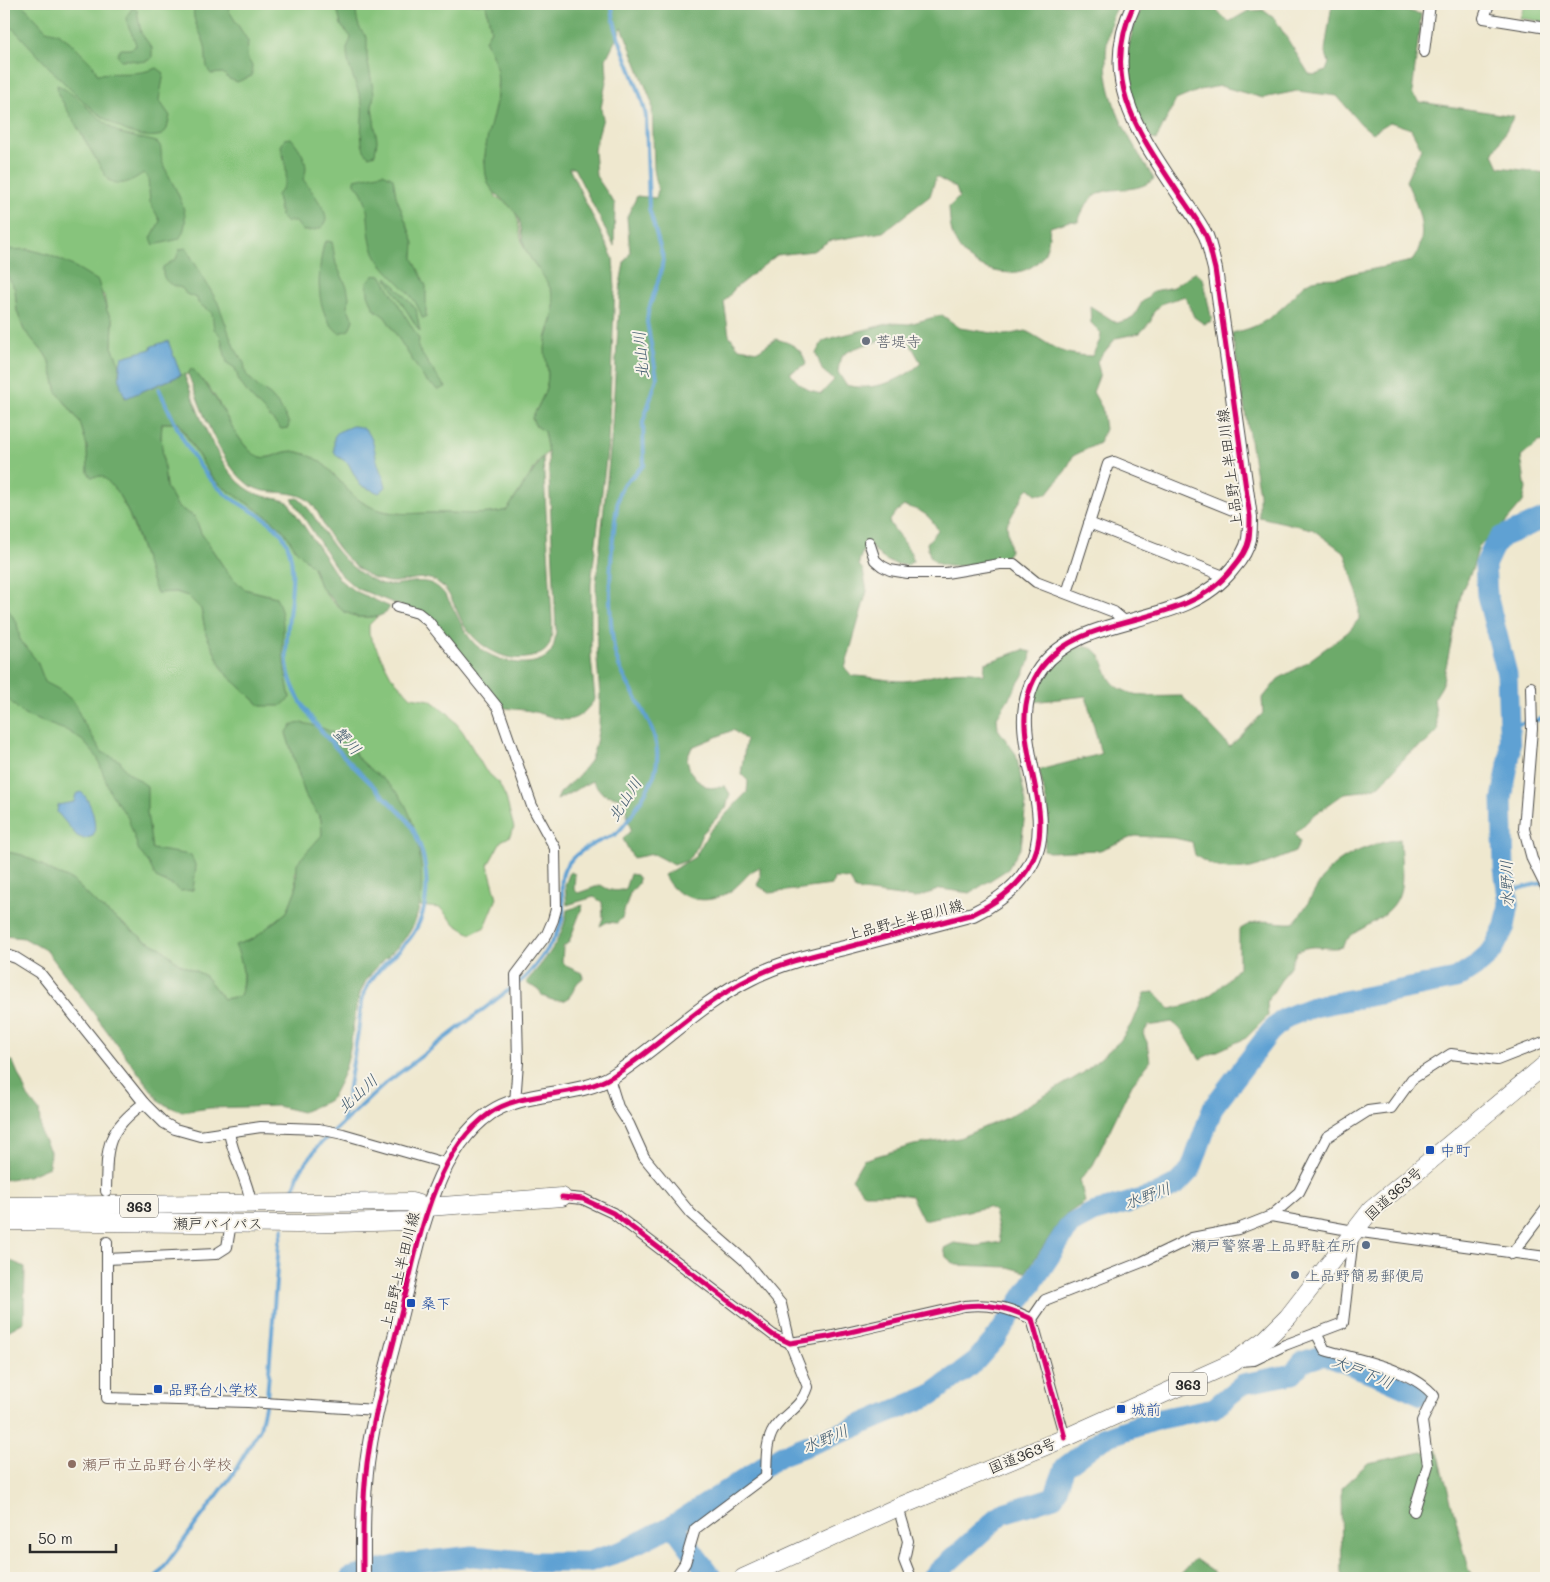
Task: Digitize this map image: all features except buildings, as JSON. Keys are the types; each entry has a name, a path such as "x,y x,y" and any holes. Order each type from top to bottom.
{"highway":[{"name":"国道363号","path":"743,1578 898,1507 1065,1438 1234,1362 1266,1339 1288,1317 1371,1210 1546,1064"},
{"name":"瀬戸バイパス","path":"4,1206 412,1202 428,1207 562,1196"},
{"name":"瀬戸バイパス","path":"4,1221 231,1224 410,1222 428,1207"}],"street":[{"name":"上品野上半田川線","path":"363,1578 367,1468 376,1410 428,1207 448,1164 466,1133 492,1111 515,1103 581,1088 610,1078 718,998 749,978 782,964 972,914 1000,899 1010,890 1032,861 1040,834 1040,811 1028,744 1025,712 1026,700 1034,678 1048,660 1072,641 1094,632 1185,605 1203,595 1226,577 1239,561 1249,540 1250,517 1215,269 1206,237 1133,121 1124,94 1120,70 1121,42 1134,4"},
{"path":"1424,52 1430,4"},
{"path":"1489,4 1484,18 1546,28"},
{"path":"1067,593 1108,464 1114,462 1250,517"},
{"path":"1090,523 1226,577"},
{"path":"869,542 875,560 890,570 908,573 946,573 1009,563 1021,568 1036,582 1114,612 1127,623"},
{"path":"397,607 418,613 428,621 498,708 532,806 555,848 556,909 553,920 547,934 516,975 518,991 518,1062 515,1103"},
{"path":"1531,687 1532,729 1524,829 1526,842 1545,884"},
{"path":"4,954 16,958 40,973 144,1103 164,1123 187,1134 200,1136 261,1128 319,1129 448,1164"},
{"path":"1030,1318 1045,1300 1142,1262 1192,1238 1238,1229 1271,1216 1298,1192 1327,1136 1368,1111 1391,1108 1412,1079 1451,1054 1497,1060 1546,1041"},
{"path":"610,1078 618,1107 629,1124 644,1157 691,1214 744,1260 782,1304 790,1343 808,1387 804,1401 774,1429 768,1444 766,1476 695,1529 685,1564 675,1578"},
{"path":"106,1191 109,1141 122,1121 144,1103"},
{"path":"229,1132 232,1151 249,1188 251,1204"},
{"path":"562,1196 583,1199 613,1213 773,1335 790,1343 828,1337 964,1306 987,1304 1010,1309 1030,1318 1065,1438"},
{"path":"1512,1254 1546,1209"},
{"path":"1271,1216 1354,1231 1512,1254 1546,1257"},
{"path":"107,1259 216,1254 228,1248 231,1224"},
{"path":"1234,1362 1254,1360 1343,1323 1354,1231"},
{"path":"107,1242 107,1398 248,1402 376,1410"},
{"path":"1316,1333 1325,1350 1410,1376 1427,1386 1434,1396 1422,1421 1428,1465 1414,1511"},
{"path":"898,1507 908,1542 904,1560 911,1578"}],"green space":[{"path":"4,4 486,4 491,30 485,40 493,54 498,74 496,106 484,160 496,197 505,202 515,213 524,247 550,286 554,300 553,318 546,340 548,381 543,397 532,418 535,425 544,431 548,452 541,458 507,510 483,514 401,514 382,511 362,502 327,467 310,456 291,451 267,457 255,455 238,437 212,391 191,369 188,374 126,398 119,373 119,365 112,347 113,320 107,311 104,295 64,262 28,249 12,251 4,247"},
{"path":"4,4 22,4 46,30 58,33 70,42 93,65 97,74 135,73 157,68 164,73 159,100 170,116 167,129 162,135 141,136 120,128 98,114 4,20"},
{"path":"196,4 228,4 229,11 248,41 247,57 252,66 252,76 237,82 229,79 223,73 211,74 207,64 205,46 196,25 194,9"},
{"path":"336,4 355,4 359,26 367,37 367,57 374,94 372,107 377,140 375,154 369,156 363,146 361,132 362,104 347,55 347,48 351,37 341,25"},
{"path":"486,4 1117,4 1109,30 1106,53 1107,75 1119,116 1154,179 1133,188 1103,192 1094,197 1085,206 1078,222 1070,221 1050,227 1046,251 1034,265 1012,273 988,269 976,264 959,248 952,233 949,207 959,197 956,188 936,177 930,196 883,232 829,241 813,251 777,255 735,288 724,302 729,335 739,348 758,351 776,339 791,344 802,354 806,364 790,373 803,386 821,394 834,380 822,370 816,353 823,341 832,338 891,323 909,324 942,315 960,328 1005,335 1026,331 1063,352 1092,356 1100,340 1101,333 1091,323 1090,306 1117,323 1133,318 1142,302 1154,291 1173,287 1195,272 1203,279 1212,321 1204,324 1194,317 1185,296 1161,304 1153,313 1151,321 1140,333 1116,338 1097,361 1100,374 1093,392 1102,408 1105,429 1099,443 1073,456 1066,470 1047,494 1036,494 1029,488 1025,492 1007,524 1010,551 1005,558 958,566 948,566 934,561 929,553 927,543 938,530 924,514 904,506 896,512 889,522 911,553 913,561 908,565 889,562 880,556 867,541 861,556 859,565 863,570 867,591 845,668 852,676 903,681 963,671 984,675 985,663 1023,650 1031,652 1030,660 1022,677 997,717 998,729 1016,754 1026,803 1021,847 1008,869 970,893 941,889 915,898 855,890 850,879 834,878 832,885 770,893 757,885 760,878 760,867 750,873 734,889 716,898 696,899 677,891 671,886 664,875 695,857 709,832 747,792 748,781 741,774 746,740 733,730 692,747 687,759 690,771 700,783 710,788 725,786 730,794 726,808 702,834 694,853 686,861 674,865 653,854 633,858 623,839 631,830 624,803 620,798 603,794 592,781 557,800 560,793 590,761 599,727 600,696 597,659 596,583 611,442 621,279 624,263 630,253 627,217 637,196 656,198 658,190 654,169 652,103 622,27 606,59 607,77 601,108 603,118 594,150 596,176 615,204 614,246 574,168 569,168 613,258 615,288 608,442 591,584 591,658 595,699 578,716 562,720 535,712 501,707 431,618 356,588 340,574 292,499 298,498 302,501 338,553 368,578 392,585 422,582 436,586 447,597 468,636 488,653 507,661 528,663 546,657 551,651 556,629 548,452 544,431 535,425 532,418 543,397 548,381 545,349 554,305 550,287 524,245 519,219 511,207 491,188 486,175 485,157 487,140 497,93 498,77 494,60 485,40 491,30","holes":["895,337 908,340 921,363 896,380 876,386 856,387 846,385 838,372 842,356 852,350"]},
{"path":"1144,4 1215,4 1217,11 1229,22 1248,11 1263,10 1275,19 1309,74 1316,75 1326,71 1329,63 1325,50 1332,4 1372,4 1377,10 1408,11 1421,14 1412,94 1420,102 1514,116 1493,154 1499,167 1546,173 1546,441 1539,442 1521,457 1526,489 1523,502 1499,530 1479,546 1472,570 1462,590 1442,686 1434,699 1438,731 1426,743 1409,753 1380,785 1363,791 1345,793 1314,815 1295,834 1300,842 1295,852 1245,869 1220,868 1208,863 1195,855 1192,842 1174,838 1135,836 1100,850 1049,852 1044,850 1048,808 1039,770 1101,754 1086,696 1032,702 1044,676 1056,660 1072,650 1087,647 1096,651 1102,659 1111,681 1115,685 1128,692 1143,696 1182,696 1230,747 1263,713 1262,699 1278,679 1303,665 1348,632 1359,619 1359,599 1345,553 1312,529 1259,517 1259,494 1232,333 1248,329 1267,319 1286,304 1301,287 1313,280 1340,278 1350,274 1412,261 1418,251 1422,231 1415,201 1406,181 1421,148 1411,129 1390,122 1372,133 1361,124 1337,96 1297,91 1263,98 1220,86 1200,90 1176,100 1156,140 1152,139 1135,106 1127,73 1130,39"},
{"path":"1525,4 1546,4 1546,22 1520,18"},
{"path":"132,8 137,10 141,33 152,48 152,58 141,62 121,60 117,55 121,49 130,49 136,46 126,18"},
{"path":"57,85 69,92 118,132 158,143 162,161 184,210 184,230 179,239 154,245 151,238 160,221 150,202 148,179 144,173 123,183 108,180 58,94"},
{"path":"291,138 304,158 306,168 303,179 320,203 326,219 324,225 316,230 303,231 296,222 289,221 287,223 281,217 277,195 285,183 286,172 281,146 285,139"},
{"path":"383,173 393,178 396,196 414,243 413,258 426,286 426,317 422,318 413,299 384,268 373,250 364,198 355,184 355,179"},
{"path":"327,241 332,242 336,264 347,287 349,297 347,306 353,320 349,330 339,333 325,314 321,303 320,266 324,243"},
{"path":"4,247 30,250 57,258 98,281 107,311 113,320 112,347 120,365 119,373 125,398 184,374 202,421 228,470 251,491 288,502 340,580 353,590 390,607 386,613 377,617 357,617 343,611 320,586 313,567 296,550 284,531 271,519 223,487 211,476 179,423 162,423 161,437 166,487 178,507 195,517 201,533 227,572 244,589 276,597 279,604 282,618 283,657 290,698 281,706 261,706 224,672 206,634 201,609 188,596 176,592 157,593 136,530 122,500 102,476 91,477 88,472 87,446 80,422 57,392 50,363 45,354 24,330 17,311 15,289 4,270"},
{"path":"186,248 218,303 234,347 244,363 246,374 279,405 289,423 288,428 281,429 249,395 239,381 235,368 227,363 220,335 214,329 212,313 198,303 197,298 186,294 182,288 174,286 165,279 163,267 176,259 180,249"},
{"path":"4,270 15,289 17,311 24,330 45,354 50,363 57,392 80,422 87,446 88,472 102,476 113,484 129,514 157,593 176,592 188,596 201,609 206,634 224,672 261,706 290,698 284,672 276,597 244,589 227,572 201,533 195,517 178,507 166,487 161,437 162,423 178,423 211,476 223,487 271,519 284,531 296,550 313,567 320,586 343,611 357,617 377,617 369,625 369,634 391,676 411,697 430,700 449,714 463,732 485,770 499,783 506,798 514,828 509,837 501,841 488,865 497,898 485,927 471,934 456,925 440,908 419,906 421,866 417,845 370,769 357,757 353,748 286,733 306,797 321,819 322,835 295,872 296,889 287,912 253,939 236,945 242,970 240,996 224,999 204,975 180,964 161,948 145,940 99,906 72,880 50,871 41,864 22,855 7,852 4,848"},
{"path":"381,275 419,339 418,348 446,387 438,390 425,380 385,317 374,309 368,294 367,282 373,276"},
{"path":"386,278 416,309 420,332"},
{"path":"192,368 211,391 243,443 255,455 267,457 291,451 309,456 326,467 362,502 382,511 401,514 475,514 507,510 543,457 552,621 551,640 547,648 540,654 529,658 519,659 498,654 480,643 465,627 450,597 437,582 431,579 420,578 389,582 368,575 355,566 333,542 317,511 305,498 286,493 260,490 247,483 235,472 215,440 188,374"},
{"path":"4,603 17,623 20,640 37,661 45,682 60,690 74,702 82,720 102,752 120,761 125,770 147,786 147,812 152,849 191,855 196,867 193,890 180,891 174,886 156,878 149,863 139,851 128,818 110,792 97,757 83,741 68,731 24,715 4,695"},
{"path":"301,723 322,728 340,737 352,748 358,758 390,785 407,807 413,823 420,859 421,896 418,912 413,926 407,935 378,965 361,991 356,1007 347,1064 330,1100 302,1112 277,1106 210,1108 182,1112 161,1103 47,951 24,938 4,936 4,848 7,852 22,855 41,864 50,871 72,880 99,906 145,940 161,948 180,964 204,975 224,999 240,996 243,970 235,945 253,939 287,912 296,889 297,863 322,835 321,819 306,797 286,733 292,725"},
{"path":"1400,839 1402,881 1396,901 1390,909 1380,918 1351,936 1342,947 1310,947 1297,951 1290,966 1267,1002 1268,1016 1246,1038 1200,1059 1184,1034 1172,1022 1148,1026 1143,1034 1147,1042 1150,1062 1132,1084 1093,1165 1080,1180 1085,1202 1063,1217 1026,1272 1008,1267 956,1265 946,1257 944,1248 954,1243 977,1246 1001,1242 994,1211 988,1207 923,1220 911,1196 864,1194 852,1179 863,1160 914,1145 959,1138 1008,1117 1083,1073 1120,1041 1134,1020 1145,993 1154,992 1170,1009 1202,1000 1209,996 1239,967 1239,930 1260,921 1293,923 1325,875 1340,861 1369,847"},
{"path":"570,872 575,874 574,889 578,893 601,885 613,890 625,889 630,874 636,875 639,879 638,884 630,893 622,918 617,923 607,922 600,926 603,918 602,902 594,897 567,905 565,885"},
{"path":"583,905 569,942 563,947 562,961 568,967 582,973 583,978 567,999 557,1001 549,999 526,982 552,949 562,930 567,910"},
{"path":"4,1056 13,1062 28,1097 39,1111 41,1134 50,1151 49,1167 28,1176 4,1180"},
{"path":"4,1258 25,1267 24,1322 4,1333"},
{"path":"1437,1449 1469,1569 1475,1578 1342,1578 1341,1488 1368,1463"},
{"path":"1195,1559 1222,1578 1177,1578"}],"water":[{"path":"168,341 181,375 126,398 121,388 120,378 122,357 151,349 152,346"},
{"path":"352,426 365,430 372,439 386,487 379,493 360,485 348,463 337,456 334,451 334,437 338,432"},
{"path":"81,792 91,807 95,826 93,836 84,839 77,836 57,812 58,805 74,802 76,794"}],"waterway":[{"name":"北山川","path":"291,1199 299,1172 319,1145 386,1083 522,980 534,967 553,940 562,921 562,879 565,868 582,850 614,835 622,828 644,795 655,772 657,755 655,739 650,724 618,664 614,648 610,590 612,551 619,493 623,485 644,465 643,422 657,378 647,322 663,258 649,208 646,116 643,102 621,46 613,18 612,4"},
{"name":"蟹川","path":"159,389 188,447 205,473 228,496 264,518 278,529 283,536 289,550 292,566 286,654 288,670 295,690 321,731 409,822 421,849 426,880 423,911 418,925 410,938 373,978 364,994 343,1122"},
{"name":"水野川","path":"350,1578 403,1564 472,1556 535,1562 588,1562 622,1551 673,1525 782,1455 846,1431 931,1395 973,1364 997,1337 1070,1225 1092,1213 1156,1195 1176,1185 1191,1169 1213,1107 1270,1032 1285,1018 1313,1007 1456,979 1476,966 1492,952 1505,926 1509,904 1504,868 1502,799 1510,754 1507,674 1487,595 1485,565 1501,537 1546,518"},
{"path":"1509,726 1546,718"},
{"path":"1508,891 1542,883"},
{"name":"北山川","path":"156,1578 233,1474 260,1428 267,1397 279,1243 283,1228"},
{"name":"大戸下川","path":"931,1578 1003,1513 1054,1497 1065,1467 1103,1438 1155,1420 1214,1408 1243,1384 1293,1374 1302,1362 1324,1355 1382,1377 1422,1395"},
{"path":"673,1525 712,1578"}],"cycle path":[{"path":"363,1578 365,1482 378,1403 428,1209 452,1154 469,1131 490,1113 503,1106 534,1097 584,1088 613,1076 647,1052 697,1012 732,988 763,972 799,960 973,914 1013,887 1034,858 1040,828 1037,796 1025,731 1027,699 1041,668 1060,649 1083,636 1162,612 1188,602 1212,589 1232,569 1245,551 1249,539 1250,517 1215,269 1210,248 1200,226 1151,152 1129,106 1122,83 1120,58 1124,32 1134,4"},
{"path":"562,1197 583,1199 613,1213 773,1335 790,1343 828,1337 964,1306 982,1305 999,1307 1032,1319 1065,1438"}],"place":[{"name":"菩堤寺","path":"866,341"},
{"name":"中町","path":"1430,1150"},
{"name":"瀬戸警察署上品野駐在所","path":"1366,1245"},
{"name":"上品野簡易郵便局","path":"1295,1275"},
{"name":"桑下","path":"411,1303"},
{"name":"品野台小学校","path":"158,1389"},
{"name":"城前","path":"1121,1409"},
{"name":"瀬戸市立品野台小学校","path":"72,1464"}]}
